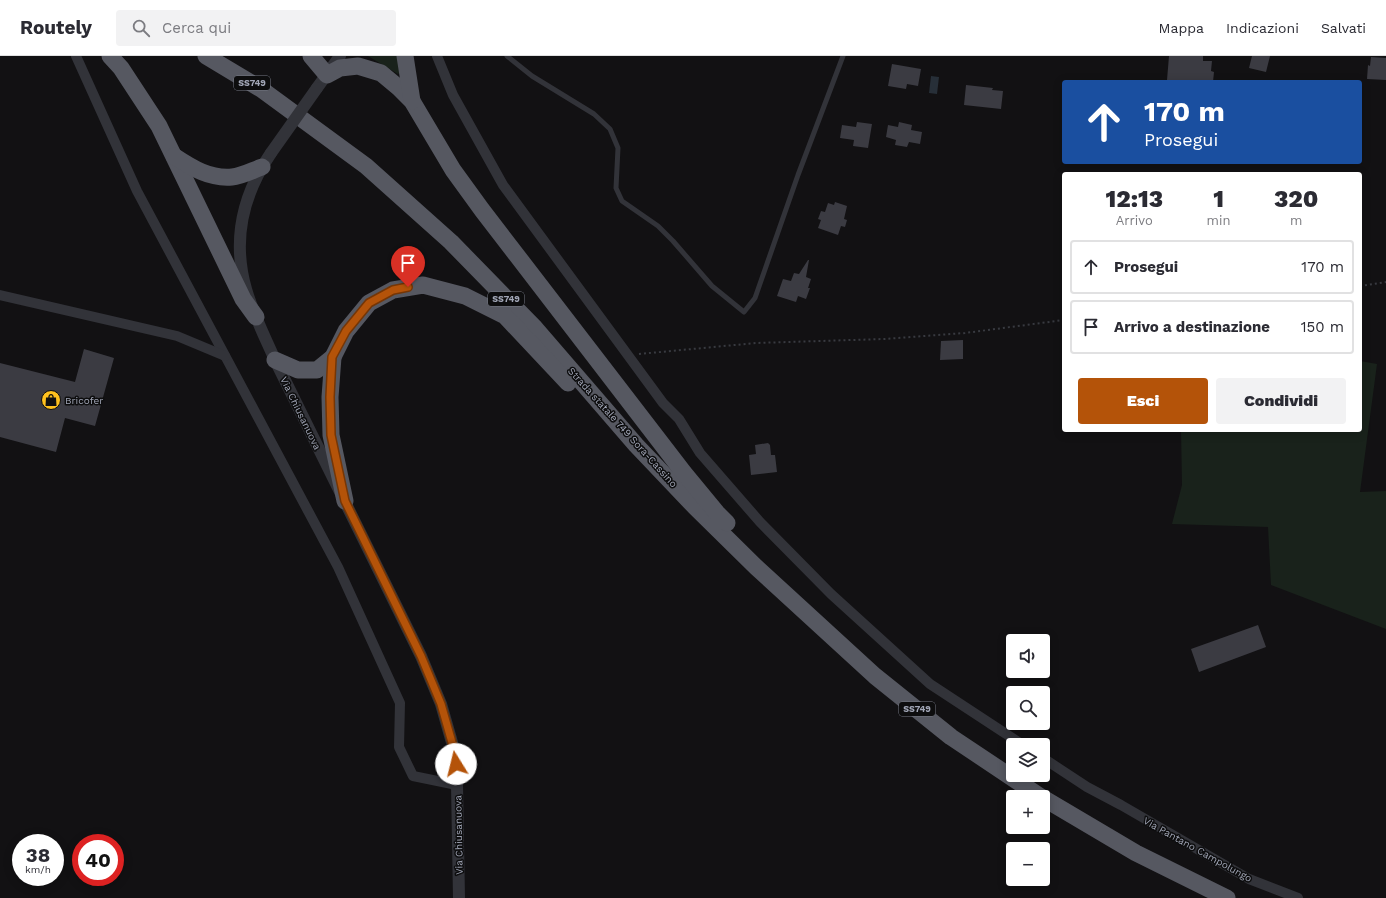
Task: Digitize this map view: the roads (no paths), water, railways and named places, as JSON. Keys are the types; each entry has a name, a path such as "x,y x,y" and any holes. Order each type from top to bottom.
{"highway":[{"path":"110,56 121,68 159,126 243,299 256,317"},
{"name":"Strada statale 749 Sora-Cassino","path":"206,56 261,89 366,166 451,242 534,328 636,445 695,507 756,567 874,676 951,737 1030,790"},
{"path":"311,56 322,82 340,68 358,66 368,68 381,73 412,101 452,170 482,210 717,513 785,583 802,609"},
{"path":"405,56 412,101"},
{"path":"174,156 191,168 212,176 233,177 267,160"},
{"path":"275,360 298,370 317,370 332,357 346,331 369,303 393,290 423,285 465,296 504,316 657,477 695,507"},
{"path":"332,357 330,397 331,435 345,501"},
{"name":"Strada statale 749 Sora-Cassino","path":"1050,803 1136,853 1227,898"}],"street":[{"path":"76,56 137,192 335,560 400,703 400,747 413,776 457,785"},
{"name":"Via Chiusanuova","path":"340,56 267,160 252,186 244,210 241,234 241,261 245,282 256,317 275,360 421,656 441,704 455,753 459,898"},
{"path":"437,56 453,95 503,185 663,403 679,419 700,453 760,522 831,594 930,684 1012,738"},
{"path":"0,295 178,336 225,356"},
{"name":"Via Pantano Campolungo","path":"1050,763 1087,787 1249,879 1298,898"}],"lane":[{"path":"507,56 532,76 594,114 610,129 618,148 616,188 622,201 658,226 712,286 744,312 755,298 798,175 843,56"}],"place":[{"name":"Bricofer","path":"51,400"}]}
